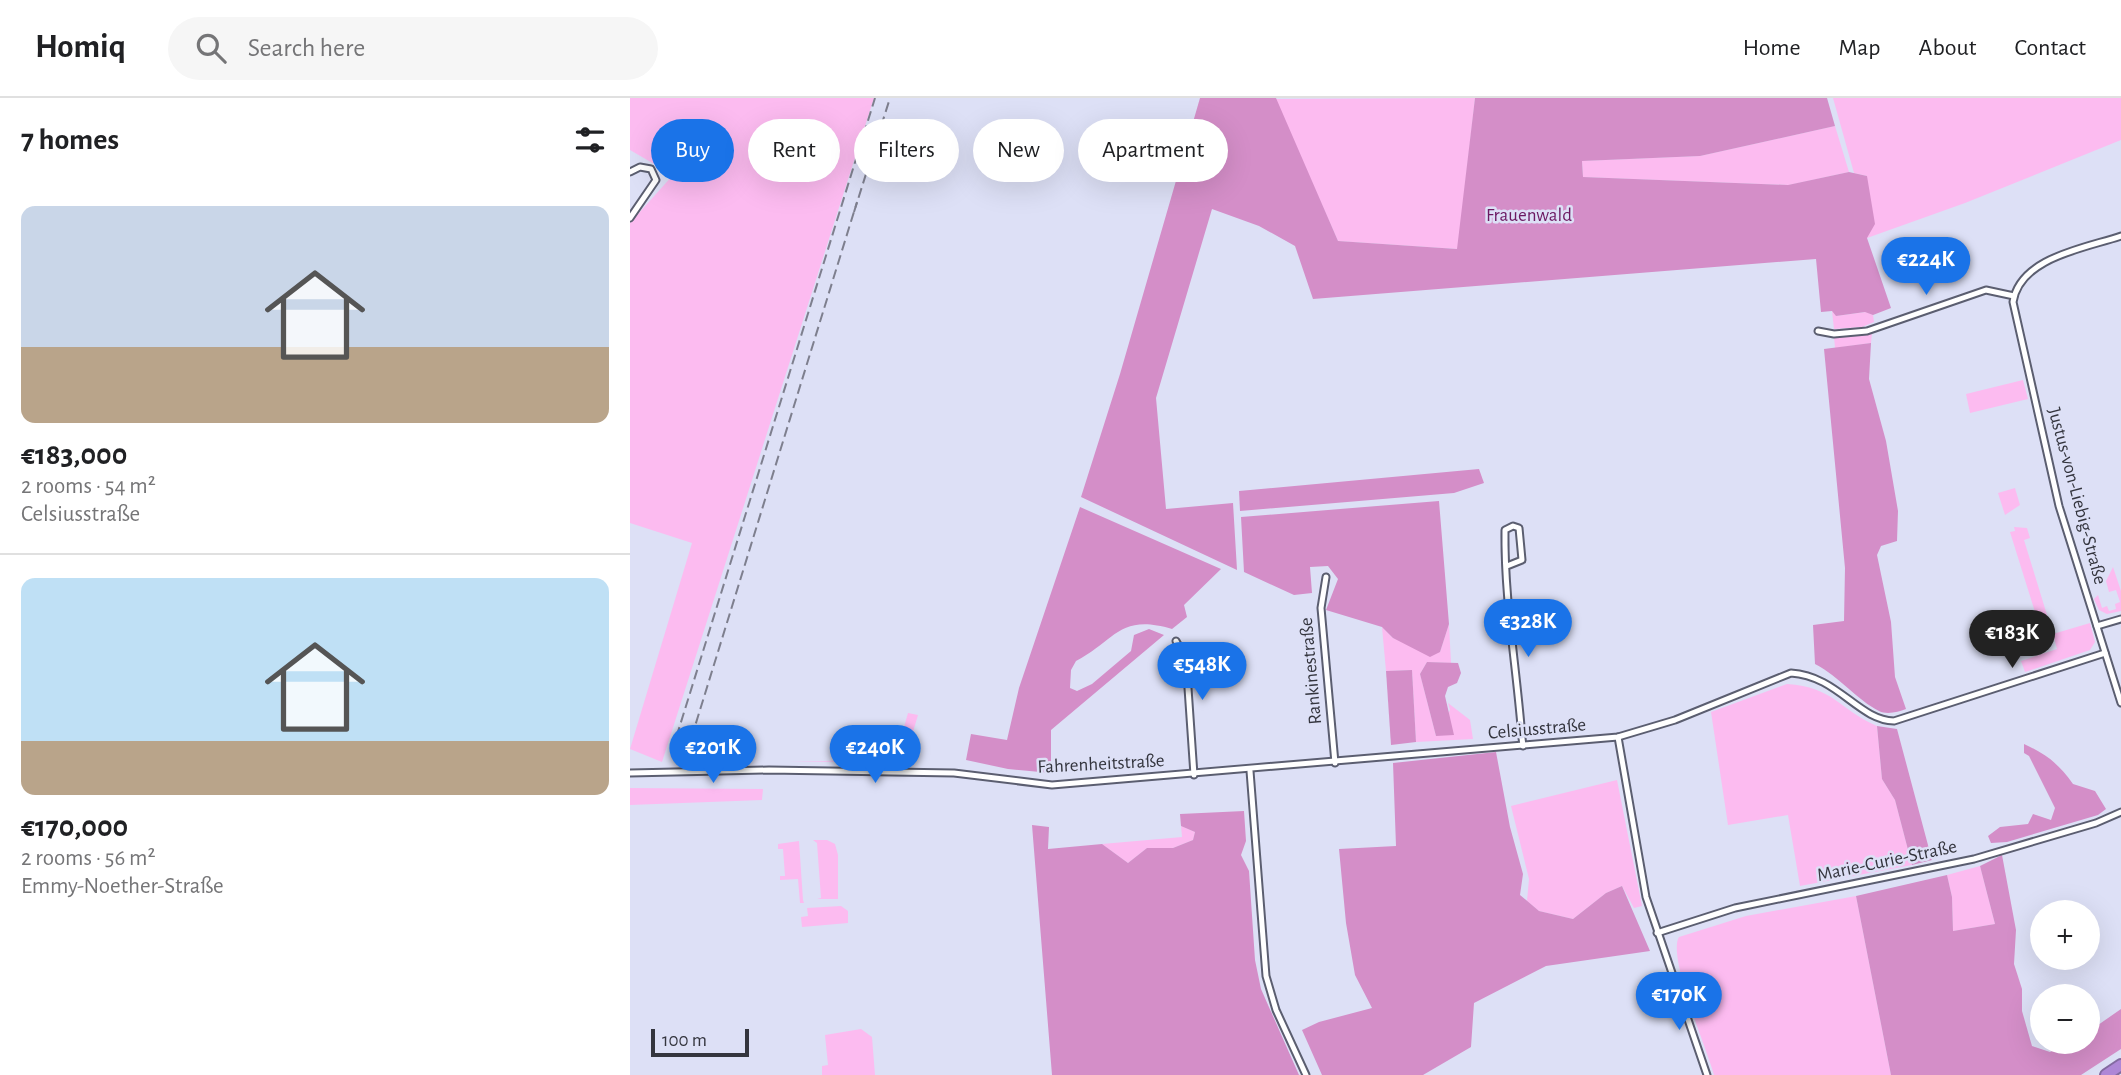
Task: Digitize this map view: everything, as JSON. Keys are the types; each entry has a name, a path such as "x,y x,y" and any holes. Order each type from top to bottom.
{"highway":[{"path":"2106,1075 2121,1065"}],"street":[{"path":"630,172 640,167 651,169 656,180 630,218"},
{"path":"1818,331 1834,334 1867,331 1986,290 2014,296 2026,275 2036,266 2121,236"},
{"name":"Justus-von-Liebig-Straße","path":"2014,296 2013,309 2059,506 2121,703"},
{"path":"1507,566 1522,560 1519,528 1513,526 1505,530 1507,566 1523,746"},
{"name":"Rankinestraße","path":"1326,577 1321,608 1335,763"},
{"path":"2097,626 2121,619"},
{"path":"1176,641 1186,659 1194,775"},
{"name":"Celsiusstraße","path":"1250,771 1618,737 1675,720 1791,673 1824,681 1873,717 1894,721 2105,653"},
{"path":"1618,737 1636,855 1657,933 1706,1075"},
{"name":"Fahrenheitstraße","path":"630,774 769,770 954,773 1052,785 1250,771"},
{"path":"1250,771 1266,976 1276,1010 1306,1075"},
{"name":"Marie-Curie-Straße","path":"1657,933 1735,908 1974,859 2096,823 2121,812"}],"shaded area":[{"path":"630,98 874,98 867,119 854,119 854,161 662,762 630,749 692,543 630,523 630,223 667,182 734,182 734,119 651,119 651,162 630,150"},
{"path":"1475,98 1458,249 1338,241 1275,99"},
{"path":"1833,98 2121,98 2121,140 1965,203 1867,238 1867,176 1854,173"},
{"path":"1835,126 1849,172 1789,185 1583,177 1582,161 1700,156"},
{"path":"1832,311 1836,316 1866,312 1873,315 1874,322 1862,327 1834,329"},
{"path":"1872,333 1871,343 1835,348 1834,337"},
{"path":"2023,380 2028,399 1970,413 1966,394"},
{"path":"2015,488 2020,505 2005,515 1998,493"},
{"path":"2014,527 2027,528 2030,538 2024,540 2051,628 2041,631 2010,532 2015,531"},
{"path":"2113,567 2121,591 2121,611 2107,614 2099,610 2094,599 2098,595 2102,608 2107,606 2109,611 2116,609 2115,604 2120,602 2116,590 2109,592 2106,581"},
{"path":"2090,623 2095,642 2090,650 2025,672 2021,661 2057,649 2053,634"},
{"path":"1449,624 1451,663 1427,662 1420,674 1436,736 1450,710 1448,703 1470,720 1473,739 1416,742 1412,670 1386,671 1382,627 1393,638 1440,652"},
{"path":"1787,684 1815,689 1826,694 1877,726 1882,779 1895,800 1912,865 1800,886 1788,815 1728,825 1711,712"},
{"path":"908,713 918,715 906,755 899,761 789,762 895,759"},
{"path":"1617,780 1642,906 1634,908 1622,886 1606,893 1573,919 1539,911 1527,901 1529,879 1511,806"},
{"path":"630,788 763,789 762,800 630,805"},
{"path":"1181,826 1195,832 1193,840 1173,848 1147,848 1128,863 1102,844 1182,837"},
{"path":"813,840 827,840 835,844 838,855 838,899 817,899 821,898 817,843"},
{"path":"799,841 804,903 800,903 798,879 780,880 780,876 785,876 783,849 778,849 778,844"},
{"path":"1980,866 1995,924 1953,931 1952,897 1947,875"},
{"path":"1856,896 1891,1075 1714,1075 1678,963 1679,937 1746,916"},
{"path":"841,906 848,911 848,923 802,927 801,917 808,916 807,908"},
{"path":"861,1029 872,1037 875,1075 822,1075 822,1066 828,1065 825,1035"}],"green space":[{"name":"Frauenwald","path":"1200,98 1276,98 1338,241 1457,249 1475,98 1827,98 1835,126 1700,156 1582,161 1583,177 1788,185 1849,172 1867,176 1875,224 1867,238 1891,308 1873,315 1865,312 1836,316 1832,311 1821,312 1816,259 1313,299 1295,246 1259,226 1212,209 1156,398 1166,509 1233,503 1237,570 1081,497 1176,182 1228,182 1228,119 1194,119"},
{"path":"1871,343 1869,379 1886,441 1898,511 1897,541 1881,546 1877,555 1891,622 1895,677 1906,709 1889,713 1863,701 1815,664 1813,625 1844,621 1845,568 1824,349"},
{"path":"1479,469 1484,483 1454,493 1240,511 1239,491"},
{"path":"1439,501 1449,624 1440,652 1430,657 1393,638 1382,627 1326,610 1338,579 1328,566 1310,567 1312,593 1294,595 1244,572 1241,517"},
{"path":"1080,507 1221,569 1184,605 1187,617 1172,629 1140,624 1129,627 1076,661 1071,670 1070,688 1077,691 1092,684 1131,651 1134,635 1149,629 1164,635 1051,730 1051,773 1008,769 966,760 971,734 1007,740 1019,688"},
{"path":"1427,662 1458,663 1461,673 1457,683 1448,687 1445,696 1454,735 1436,736 1420,674"},
{"path":"1412,670 1416,742 1391,745 1386,671"},
{"path":"1877,726 1897,729 1932,860 1912,865 1895,800 1882,779"},
{"path":"2024,744 2052,760 2073,784 2095,791 2106,809 2098,815 2007,842 1991,843 1988,836 2000,827 2028,824 2033,814 2051,820 2055,808 2029,756 2024,753"},
{"path":"1496,752 1510,827 1523,874 1520,895 1539,911 1573,919 1606,893 1622,886 1650,951 1546,966 1474,1003 1471,1047 1423,1075 1322,1075 1302,1030 1319,1022 1372,1008 1355,975 1346,923 1339,849 1396,846 1393,763"},
{"path":"1244,811 1246,841 1241,855 1249,871 1255,960 1261,989 1299,1075 1052,1075 1032,825 1049,827 1048,849 1102,844 1128,863 1147,848 1173,848 1193,840 1195,832 1181,826 1180,814"},
{"path":"2002,855 2016,930 2014,964 2022,989 2022,1011 2030,1039 2030,1054 2100,1054 2100,1024 2121,1009 2121,1049 2081,1075 1891,1075 1856,896 1947,875 1952,897 1953,931 1995,924 1980,866"}],"railway":[{"path":"672,751 875,98"},
{"path":"854,212 890,98"},
{"path":"687,752 857,202"}]}
